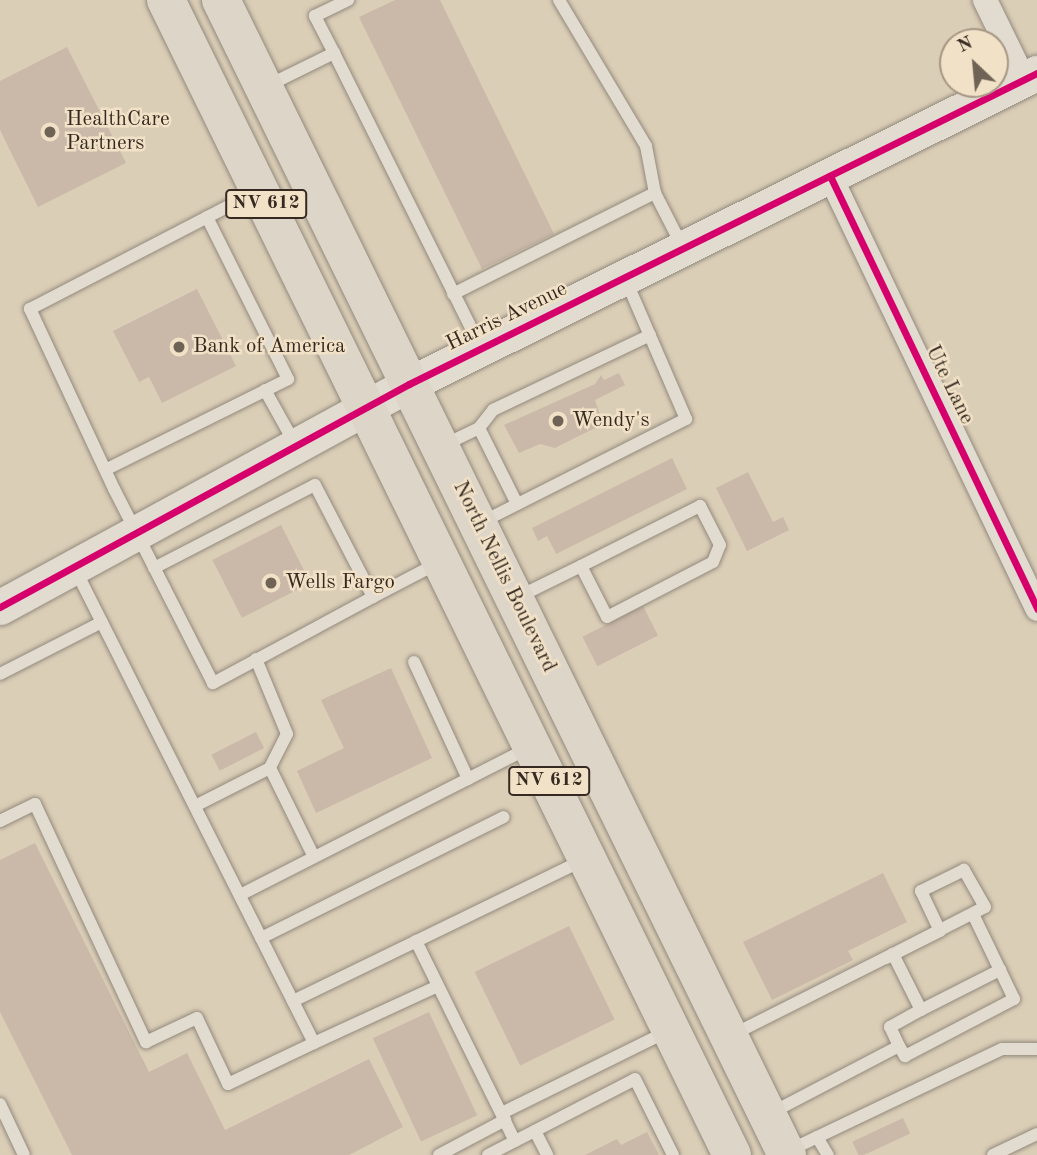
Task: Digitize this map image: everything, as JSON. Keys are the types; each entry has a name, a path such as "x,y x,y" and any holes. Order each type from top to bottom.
{"main road":[{"name":"NV 612","path":"166,0 732,1155"},
{"name":"North Nellis Boulevard","path":"221,0 768,1114 797,1148"}],"street":[{"path":"985,0 1030,76"},
{"name":"Harris Avenue","path":"0,607 135,530 409,384 1030,76"},
{"name":"Ute Lane","path":"830,176 1037,609"}],"lane":[{"path":"348,0 315,16 481,349"},
{"path":"559,0 646,146 655,193 683,248"},
{"path":"263,87 334,53"},
{"path":"259,191 30,309 109,468 135,530 213,683 441,562"},
{"path":"453,294 655,193"},
{"path":"109,468 288,379 207,217"},
{"path":"478,524 686,419 625,278"},
{"path":"440,447 479,428 494,410 650,335"},
{"path":"265,390 295,444"},
{"path":"479,428 517,504"},
{"path":"154,568 315,485 373,597"},
{"path":"514,598 700,506 720,545 713,562 607,617 581,566"},
{"path":"74,566 314,1043"},
{"path":"0,674 102,622"},
{"path":"195,806 270,768 287,734 256,659"},
{"path":"414,662 468,779"},
{"path":"240,895 532,747"},
{"path":"270,768 314,857"},
{"path":"0,821 35,804 146,1042 197,1018 228,1084 438,986"},
{"path":"261,938 504,817"},
{"path":"293,1001 587,859"},
{"path":"729,1036 985,908 964,870 921,891 940,930"},
{"path":"973,914 1014,999 905,1056 890,1027 1000,970"},
{"path":"416,941 515,1141"},
{"path":"890,956 921,1010"},
{"path":"439,1155 503,1117 670,1030"},
{"path":"768,1114 899,1046"},
{"path":"797,1148 1002,1049 1037,1049"},
{"path":"488,1155 635,1079 673,1155"},
{"path":"0,1104 24,1155"},
{"path":"535,1131 547,1155"},
{"path":"993,1155 1037,1134"},
{"path":"797,1148 828,1155"}],"building":[{"path":"395,0 440,0 554,234 482,269 359,17"},
{"path":"67,47 126,163 38,207 0,130 0,81"},
{"path":"197,289 236,366 162,403 149,377 139,382 113,331"},
{"path":"619,373 625,385 595,400 603,424 555,448 540,444 519,453 504,425 595,384 601,375 604,380"},
{"path":"672,458 687,489 556,554 547,536 538,541 532,528"},
{"path":"748,472 773,522 783,517 789,530 747,551 716,488"},
{"path":"281,525 311,583 242,618 212,560"},
{"path":"643,606 658,635 597,666 582,637"},
{"path":"391,668 432,758 316,813 297,771 344,748 321,700"},
{"path":"256,732 264,748 220,771 211,755"},
{"path":"35,843 149,1072 187,1053 225,1130 369,1059 403,1127 349,1155 72,1155 0,1012 0,860"},
{"path":"883,873 907,922 848,951 853,960 772,1000 743,942"},
{"path":"569,926 615,1019 520,1066 475,972"},
{"path":"429,1012 477,1115 421,1142 373,1038"},
{"path":"903,1118 910,1133 864,1155 858,1155 852,1142"},
{"path":"647,1132 659,1155 585,1155 617,1139 621,1145"}],"cycle path":[{"path":"0,607 409,384 1037,73"},
{"path":"830,176 1037,609"}],"place":[{"name":"HealthCare Partners","path":"50,132"},
{"name":"Bank of America","path":"179,347"},
{"name":"Wendy's","path":"558,421"},
{"name":"Wells Fargo","path":"271,583"}]}
